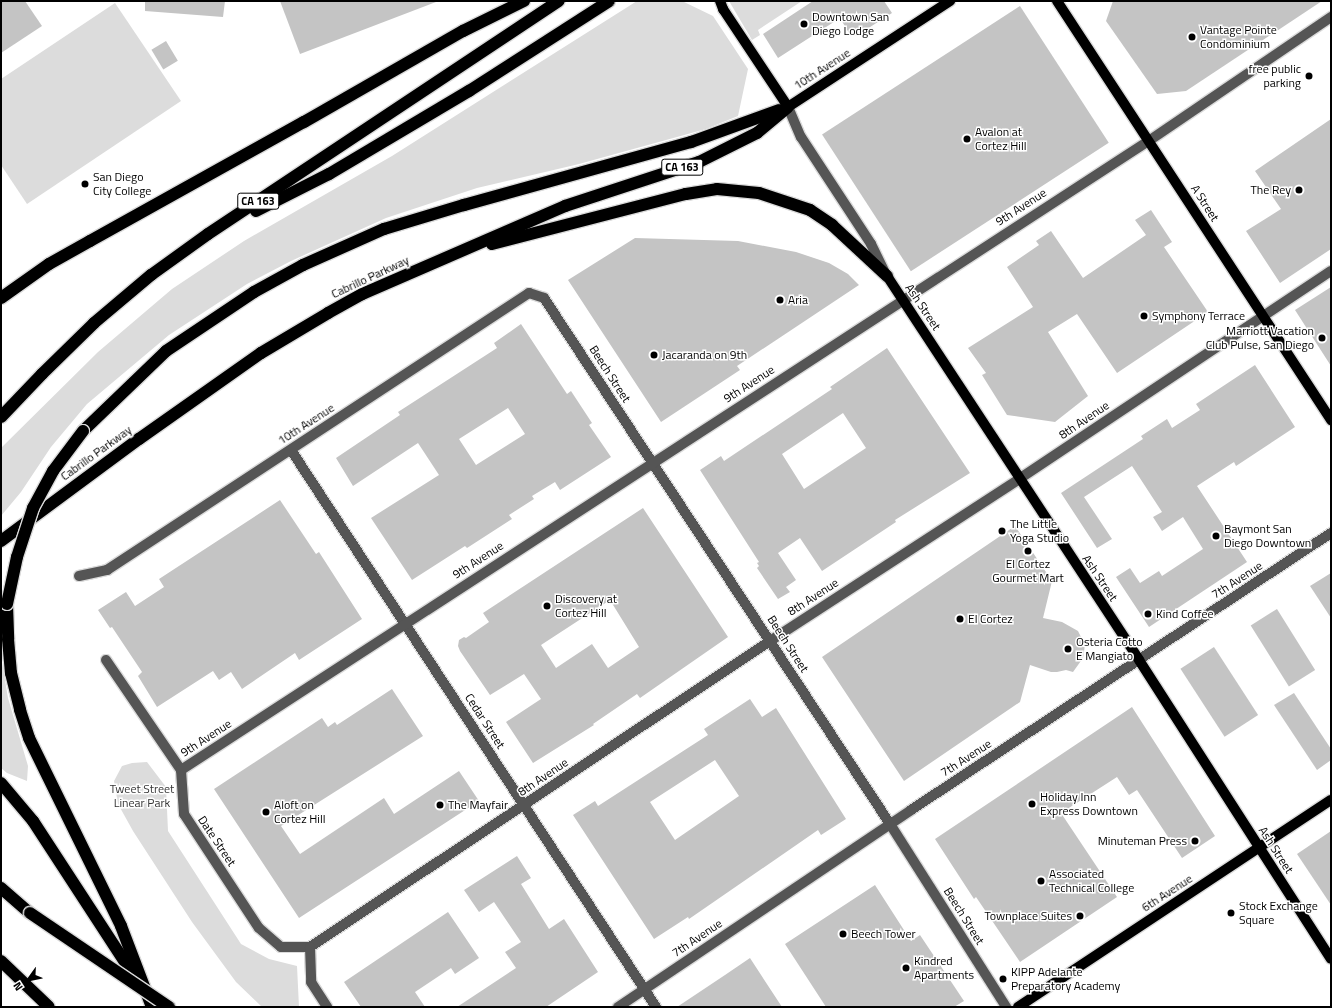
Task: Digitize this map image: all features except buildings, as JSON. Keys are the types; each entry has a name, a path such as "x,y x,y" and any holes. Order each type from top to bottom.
{"highway":[{"path":"1,298 49,264 297,126 463,31 524,1"},
{"name":"CA 163","path":"1,417 94,323 151,275 208,234 559,1"},
{"path":"208,234 329,174 469,91 609,1"},
{"path":"152,1007 121,926 29,738 20,710 11,673 8,639 8,604 17,557 33,508 53,471 83,431 166,351 254,292 303,265 384,229 464,205 691,142 788,107"},
{"name":"Cabrillo Parkway","path":"1,541 139,439 262,353 362,294 565,206 699,162 757,133 788,107"},
{"path":"453,255 686,194 717,189 759,193 810,210 832,225 887,276"},
{"path":"1,783 37,827 146,994"},
{"path":"1,888 30,913 169,1007"},
{"path":"1,962 49,1007"}],"main road":[{"path":"720,1 724,10 788,107"},
{"name":"10th Avenue","path":"788,107 950,1"},
{"name":"A Street","path":"1057,1 1150,140 1331,420"},
{"name":"Ash Street","path":"887,276 1139,660 1331,959"},
{"name":"6th Avenue","path":"1018,1007 1331,800"}],"street":[{"name":"9th Avenue","path":"181,770 903,299 1150,140 1331,17"},
{"name":"Ash Street","path":"788,107 801,137 871,244 887,276"},
{"name":"8th Avenue","path":"310,947 770,641 1019,479 1331,272"},
{"name":"10th Avenue","path":"79,576 107,570 529,293 544,298"},
{"name":"Beech Street","path":"544,298 890,824 1006,1007"},
{"name":"Cedar Street","path":"291,450 656,1007"},
{"name":"7th Avenue","path":"618,1007 890,824 1331,533"},
{"path":"106,660 181,770"},
{"name":"Date Street","path":"181,770 184,814 259,928 281,946 310,947"},
{"path":"310,947 311,982 327,1007"}],"green space":[{"path":"637,1 682,1 713,16 748,69 738,116 706,129 579,164 477,188 386,218 291,261 247,284 169,335 87,404 51,447 21,492 1,516 1,448 98,352 172,289 244,241 392,156"},
{"path":"729,1 802,1 758,30 760,35 752,40"},
{"path":"115,3 181,101 27,204 1,165 1,79"},
{"path":"1,656 8,698 28,766 27,781 7,773 1,768"},
{"name":"Tweet Street Linear Park","path":"147,762 166,787 168,831 241,944 269,959 297,966 299,1007 262,1007 236,982 192,922 133,831 118,804 114,781 122,766 132,763"}],"place":[{"name":"Downtown San Diego Lodge","path":"804,24"},
{"name":"Vantage Pointe Condominium","path":"1192,37"},
{"name":"free public parking","path":"1309,76"},
{"name":"Avalon at Cortez Hill","path":"967,139"},
{"name":"San Diego City College","path":"85,184"},
{"name":"The Rey","path":"1299,190"},
{"name":"Aria","path":"780,300"},
{"name":"Symphony Terrace","path":"1144,316"},
{"name":"Marriott Vacation Club Pulse, San Diego","path":"1322,338"},
{"name":"Jacaranda on 9th","path":"654,355"},
{"name":"The Little Yoga Studio","path":"1002,531"},
{"name":"Baymont San Diego Downtown","path":"1216,536"},
{"name":"El Cortez Gourmet Mart","path":"1028,551"},
{"name":"Discovery at Cortez Hill","path":"547,606"},
{"name":"Kind Coffee","path":"1148,614"},
{"name":"El Cortez","path":"960,619"},
{"name":"Osteria Cotto E Mangiato","path":"1068,649"},
{"name":"Holiday Inn Express Downtown","path":"1032,804"},
{"name":"The Mayfair","path":"440,805"},
{"name":"Aloft on Cortez Hill","path":"266,812"},
{"name":"Minuteman Press","path":"1195,841"},
{"name":"Associated Technical College","path":"1041,881"},
{"name":"Stock Exchange Square","path":"1231,913"},
{"name":"Townplace Suites","path":"1080,916"},
{"name":"Beech Tower","path":"843,934"},
{"name":"Kindred Apartments","path":"906,968"},
{"name":"KIPP Adelante Preparatory Academy","path":"1003,979"}]}
